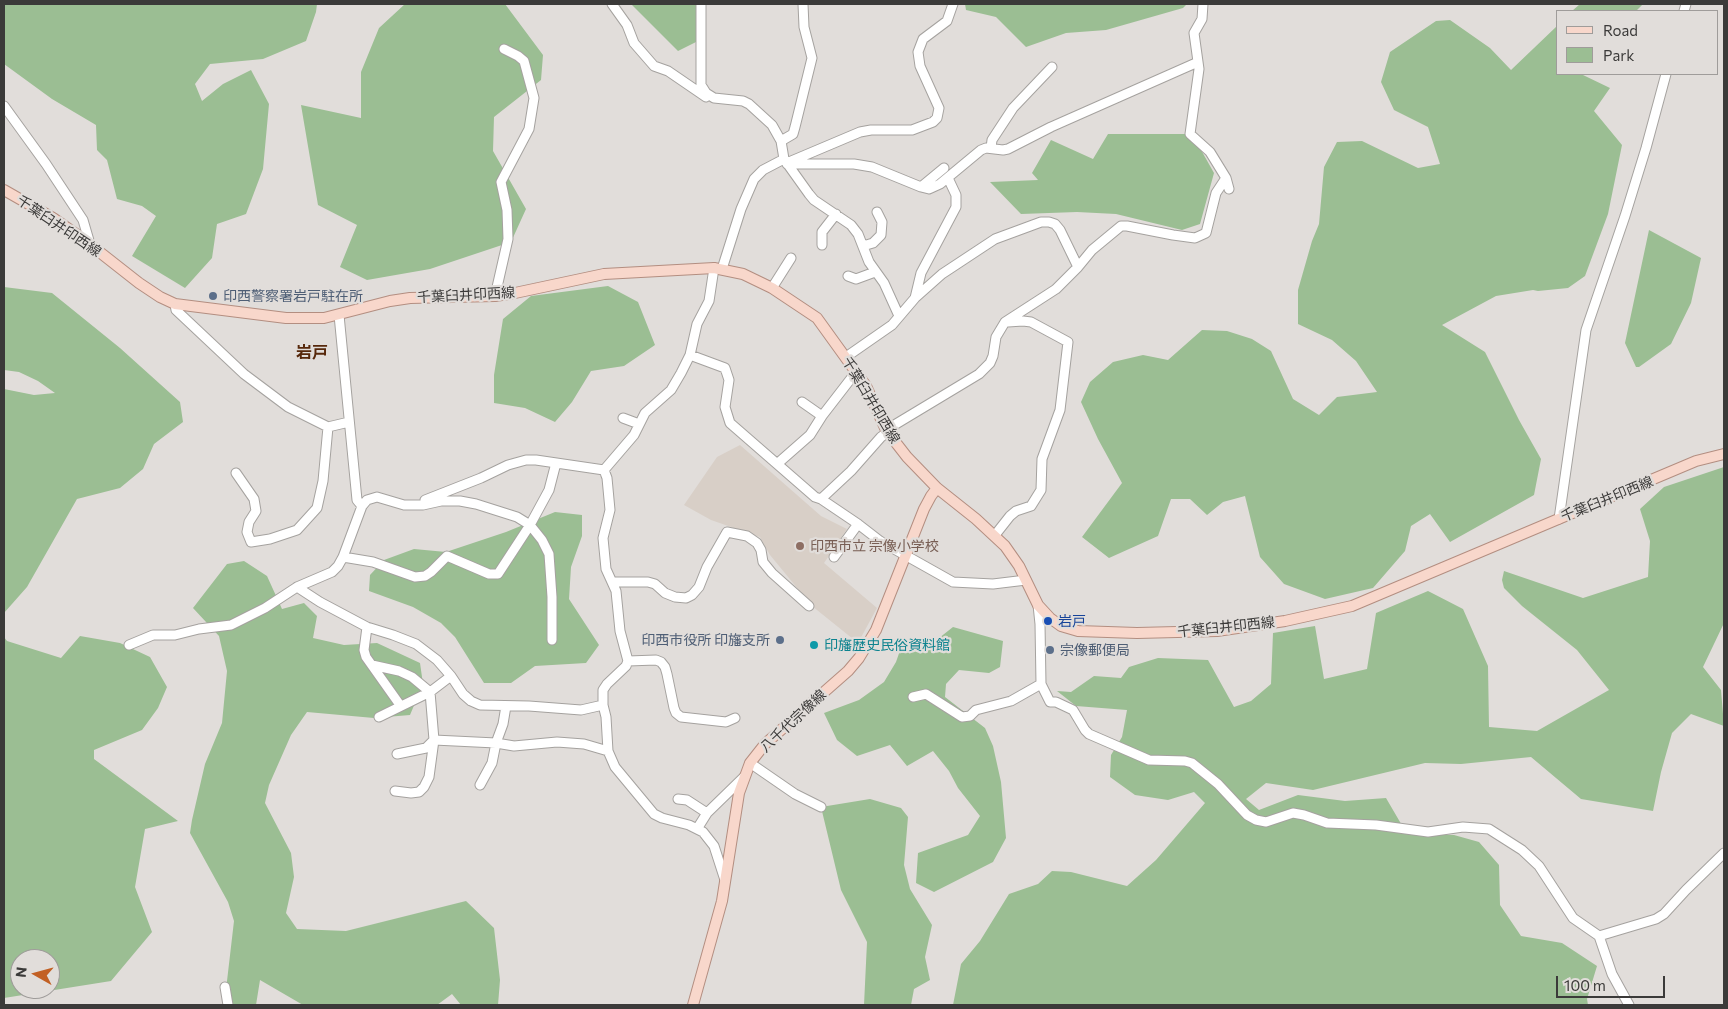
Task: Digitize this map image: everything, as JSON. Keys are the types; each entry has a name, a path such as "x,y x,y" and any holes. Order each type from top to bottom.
{"main road":[{"name":"千葉臼井印西線","path":"4,190 53,218 90,244 139,284 160,297 176,304 286,318 311,319 339,315 390,301 410,298 495,296 604,274 718,269 744,274 772,288 816,318 866,386 887,431 907,457 937,488 995,535 1011,554 1038,605 1050,618 1061,626 1078,631 1095,633 1181,633 1217,631 1285,621 1352,606 1696,462 1724,454"},
{"name":"八千代宗像線","path":"692,1005 726,882 738,802 744,777 750,763 765,744 848,671 859,658 876,630 927,502 937,488"}],"street":[{"path":"612,4 627,25 634,43 654,66 668,71 703,95 743,101 772,125 781,141 785,161 814,200 851,225 858,234 875,272 884,283 899,316"},
{"path":"700,4 701,85 706,93 714,98"},
{"path":"781,141 793,134 812,58 804,27 803,4"},
{"path":"604,470 634,435 649,408 671,390 690,354 698,324 709,301 718,269 754,179 763,170 785,161 793,160 860,132 871,130 912,130 933,122 937,118 938,108 920,66 918,52 923,39 947,21 953,4"},
{"path":"1203,4 1202,19 1194,33 1200,69 1190,134 1210,152 1226,178 1229,189"},
{"path":"495,296 508,239 507,210 501,182 529,129 534,98 524,61 504,49"},
{"path":"785,161 854,164 872,167 921,188 930,189 948,178 981,150 991,148 1008,149 1051,127 1198,62"},
{"path":"991,148 992,140 1013,108 1052,67"},
{"path":"1559,519 1586,330 1635,182 1666,75"},
{"path":"4,106 46,164 82,220 90,244"},
{"path":"921,188 944,168"},
{"path":"914,298 921,273 956,208 956,194 948,178"},
{"path":"821,499 852,471 887,431 980,374 993,356 996,337 1005,322 1056,289 1092,250 1120,226 1195,238 1201,237 1209,228 1216,193 1226,178"},
{"path":"864,246 873,243 881,235 882,222 877,212"},
{"path":"822,245 822,232 836,214"},
{"path":"846,357 892,325 914,298 942,274 983,246 1041,222 1055,224 1078,267"},
{"path":"772,288 791,258"},
{"path":"848,276 856,279 875,272"},
{"path":"176,304 176,310 244,374 288,407 328,426 349,422"},
{"path":"339,315 357,500 362,506"},
{"path":"995,535 1016,511 1032,506 1041,490 1042,459 1060,410 1068,342 1031,322 1005,322"},
{"path":"690,354 725,368 729,380 725,407 730,423 815,497 858,524 880,541 905,557 953,582 993,584 1026,580"},
{"path":"777,464 810,435 822,416 856,372"},
{"path":"802,402 822,416"},
{"path":"623,418 639,424"},
{"path":"236,473 254,499 256,511 247,532 252,542 270,539 297,530 316,508 323,481 328,426"},
{"path":"413,505 481,478 508,465 526,460 604,470"},
{"path":"344,557 374,562 416,577 425,576 431,572 447,556 495,575 500,573 549,490 556,463"},
{"path":"604,470 607,478 610,510 603,538 606,569 616,592 620,631 628,661 622,671 603,690 602,705 606,717 608,751 615,767 654,814 703,832 714,846 726,882"},
{"path":"129,645 153,635 175,635 199,629 231,625 265,608 297,587 332,572 344,557 362,506 367,500 377,497 404,505 460,501 491,508 517,517 530,525 542,540 549,554 552,640"},
{"path":"834,557 858,524"},
{"path":"613,582 648,582 655,584 666,594 686,598 692,595 699,587 707,567 727,532 746,536 757,544 762,550 763,562 772,573 809,606"},
{"path":"297,587 320,602 367,627 416,644 438,660 471,702 480,705 582,710 602,705"},
{"path":"1038,605 1041,684 1050,702 1056,702 1073,710 1089,734 1149,760 1184,760 1192,764 1218,784 1248,815 1256,820 1266,822 1293,813 1328,823 1376,825 1428,832 1463,827 1488,829 1522,850 1539,866 1573,918 1599,936 1612,974 1629,1005"},
{"path":"367,627 364,650 366,657 400,705"},
{"path":"628,661 656,660 661,662 667,674 674,708 681,717 726,722 735,718"},
{"path":"372,665 399,671 412,677 430,692 434,740 432,766 424,788 419,792 395,791"},
{"path":"379,717 400,705 430,692 452,676"},
{"path":"913,697 926,694 962,717 970,716 976,710 1011,700 1041,684"},
{"path":"480,785 492,763 506,706"},
{"path":"397,754 426,748 434,740 496,743 514,746 557,742 584,744 608,751"},
{"path":"750,763 796,794 821,807"},
{"path":"697,829 707,813 744,777"},
{"path":"678,799 687,800 707,813"},
{"path":"1599,936 1648,922 1664,914 1724,853"},
{"path":"225,987 228,1005"}],"shaded area":[{"name":"印西市立 宗像小学校","path":"740,445 821,516 847,529 824,563 877,608 858,643 812,606 770,555 760,537 711,520 684,505 717,457"}],"green space":[{"path":"4,4 317,4 306,41 263,59 210,64 195,84 202,101 223,84 251,70 269,104 263,169 246,214 217,224 212,258 185,288 132,256 156,216 142,206 117,199 107,160 97,150 96,125 52,99 4,64"},
{"path":"405,4 505,4 543,55 541,80 494,117 493,151 526,209 511,242 430,269 367,280 340,267 357,225 318,205 301,105 361,118 361,72 379,28"},
{"path":"631,4 706,4 704,25 696,42 678,51"},
{"path":"965,4 1187,4 1183,8 1106,30 1066,33 1026,47 996,17 966,10"},
{"path":"1580,4 1643,4 1637,10 1573,10"},
{"path":"1450,20 1490,48 1511,70 1556,27 1556,75 1583,75 1610,88 1594,111 1622,145 1608,214 1585,276 1568,288 1533,290 1496,296 1442,325 1485,352 1541,459 1534,495 1450,542 1430,514 1411,526 1405,551 1373,588 1325,599 1284,584 1260,557 1245,496 1223,502 1207,515 1190,499 1171,499 1158,536 1109,558 1082,537 1122,483 1098,439 1081,402 1090,382 1113,362 1143,355 1168,360 1202,330 1227,331 1252,339 1271,351 1293,399 1319,415 1337,397 1377,392 1356,361 1332,340 1298,324 1298,290 1312,241 1319,224 1324,167 1337,142 1362,141 1418,168 1440,164 1428,127 1394,110 1381,82 1390,52 1436,21"},
{"path":"1108,134 1192,134 1214,173 1200,224 1182,230 1116,214 1077,212 1021,214 990,182 1038,180 1032,173 1051,140 1093,159"},
{"path":"1649,230 1701,258 1691,303 1671,344 1639,367 1636,367 1625,343"},
{"path":"608,286 638,302 655,345 624,366 591,371 572,402 555,422 525,408 494,403 494,375 503,319 531,296"},
{"path":"4,287 52,293 120,348 180,402 183,422 154,444 143,469 120,488 77,499 27,587 4,613 4,389 34,395 55,393 38,381 19,372 4,370"},
{"path":"1724,467 1724,623 1703,667 1721,690 1724,726 1691,714 1672,733 1653,811 1581,799 1531,757 1461,764 1425,763 1313,790 1266,783 1246,799 1259,810 1298,795 1345,801 1386,798 1407,834 1454,835 1479,842 1499,865 1500,905 1521,936 1562,943 1597,966 1587,999 1588,1005 953,1005 961,964 980,941 1009,894 1038,884 1052,871 1071,872 1127,886 1156,860 1205,803 1194,792 1168,800 1135,795 1110,777 1111,755 1122,737 1127,710 1076,706 1057,691 1071,692 1094,676 1121,678 1129,667 1158,658 1208,660 1234,707 1251,701 1271,684 1273,633 1315,626 1324,679 1367,669 1376,613 1428,591 1463,609 1488,666 1489,727 1537,731 1609,690 1577,650 1522,606 1504,588 1502,580 1504,571 1583,598 1648,577 1650,541 1640,509 1664,487"},
{"path":"555,512 582,515 582,536 571,567 569,599 599,645 586,663 535,666 511,683 484,683 455,637 441,623 413,607 369,591 370,575 384,560 414,549 446,552 506,532"},
{"path":"244,561 267,576 282,609 304,603 317,616 313,638 344,645 377,643 420,663 423,684 410,715 374,718 307,712 291,735 269,785 265,803 291,853 294,877 286,913 297,929 346,931 466,901 494,928 500,980 498,1005 461,1005 452,994 437,1005 303,1005 260,980 256,1005 227,1005 227,981 234,921 228,902 190,833 205,764 222,723 227,671 219,636 193,608 227,564"},
{"path":"953,627 1003,641 1000,667 989,673 959,670 946,684 945,697 985,728 993,746 1001,782 1006,838 993,862 934,892 916,883 918,853 968,835 980,816 933,751 907,766 890,745 857,756 837,740 824,713 859,700 884,682 896,662 904,639 934,642"},
{"path":"80,636 120,643 150,657 167,687 158,708 142,730 94,750 94,759 178,821 145,829 135,887 152,932 111,981 60,989 60,949 10,949 10,997 4,998 4,637 7,641 61,658"},
{"path":"870,799 901,808 908,817 904,865 910,889 932,925 925,957 930,980 914,989 911,1005 864,1005 867,942 841,890 821,807"}],"place":[{"name":"印西警察署岩戸駐在所","path":"213,296"},
{"name":"印西市立 宗像小学校","path":"800,546"},
{"name":"岩戸","path":"1048,621"},
{"name":"印西市役所 印旛支所","path":"780,640"},
{"name":"印旛歴史民俗資料館","path":"814,645"},
{"name":"宗像郵便局","path":"1050,650"}],"district":[{"name":"岩戸","path":"312,353"}]}
